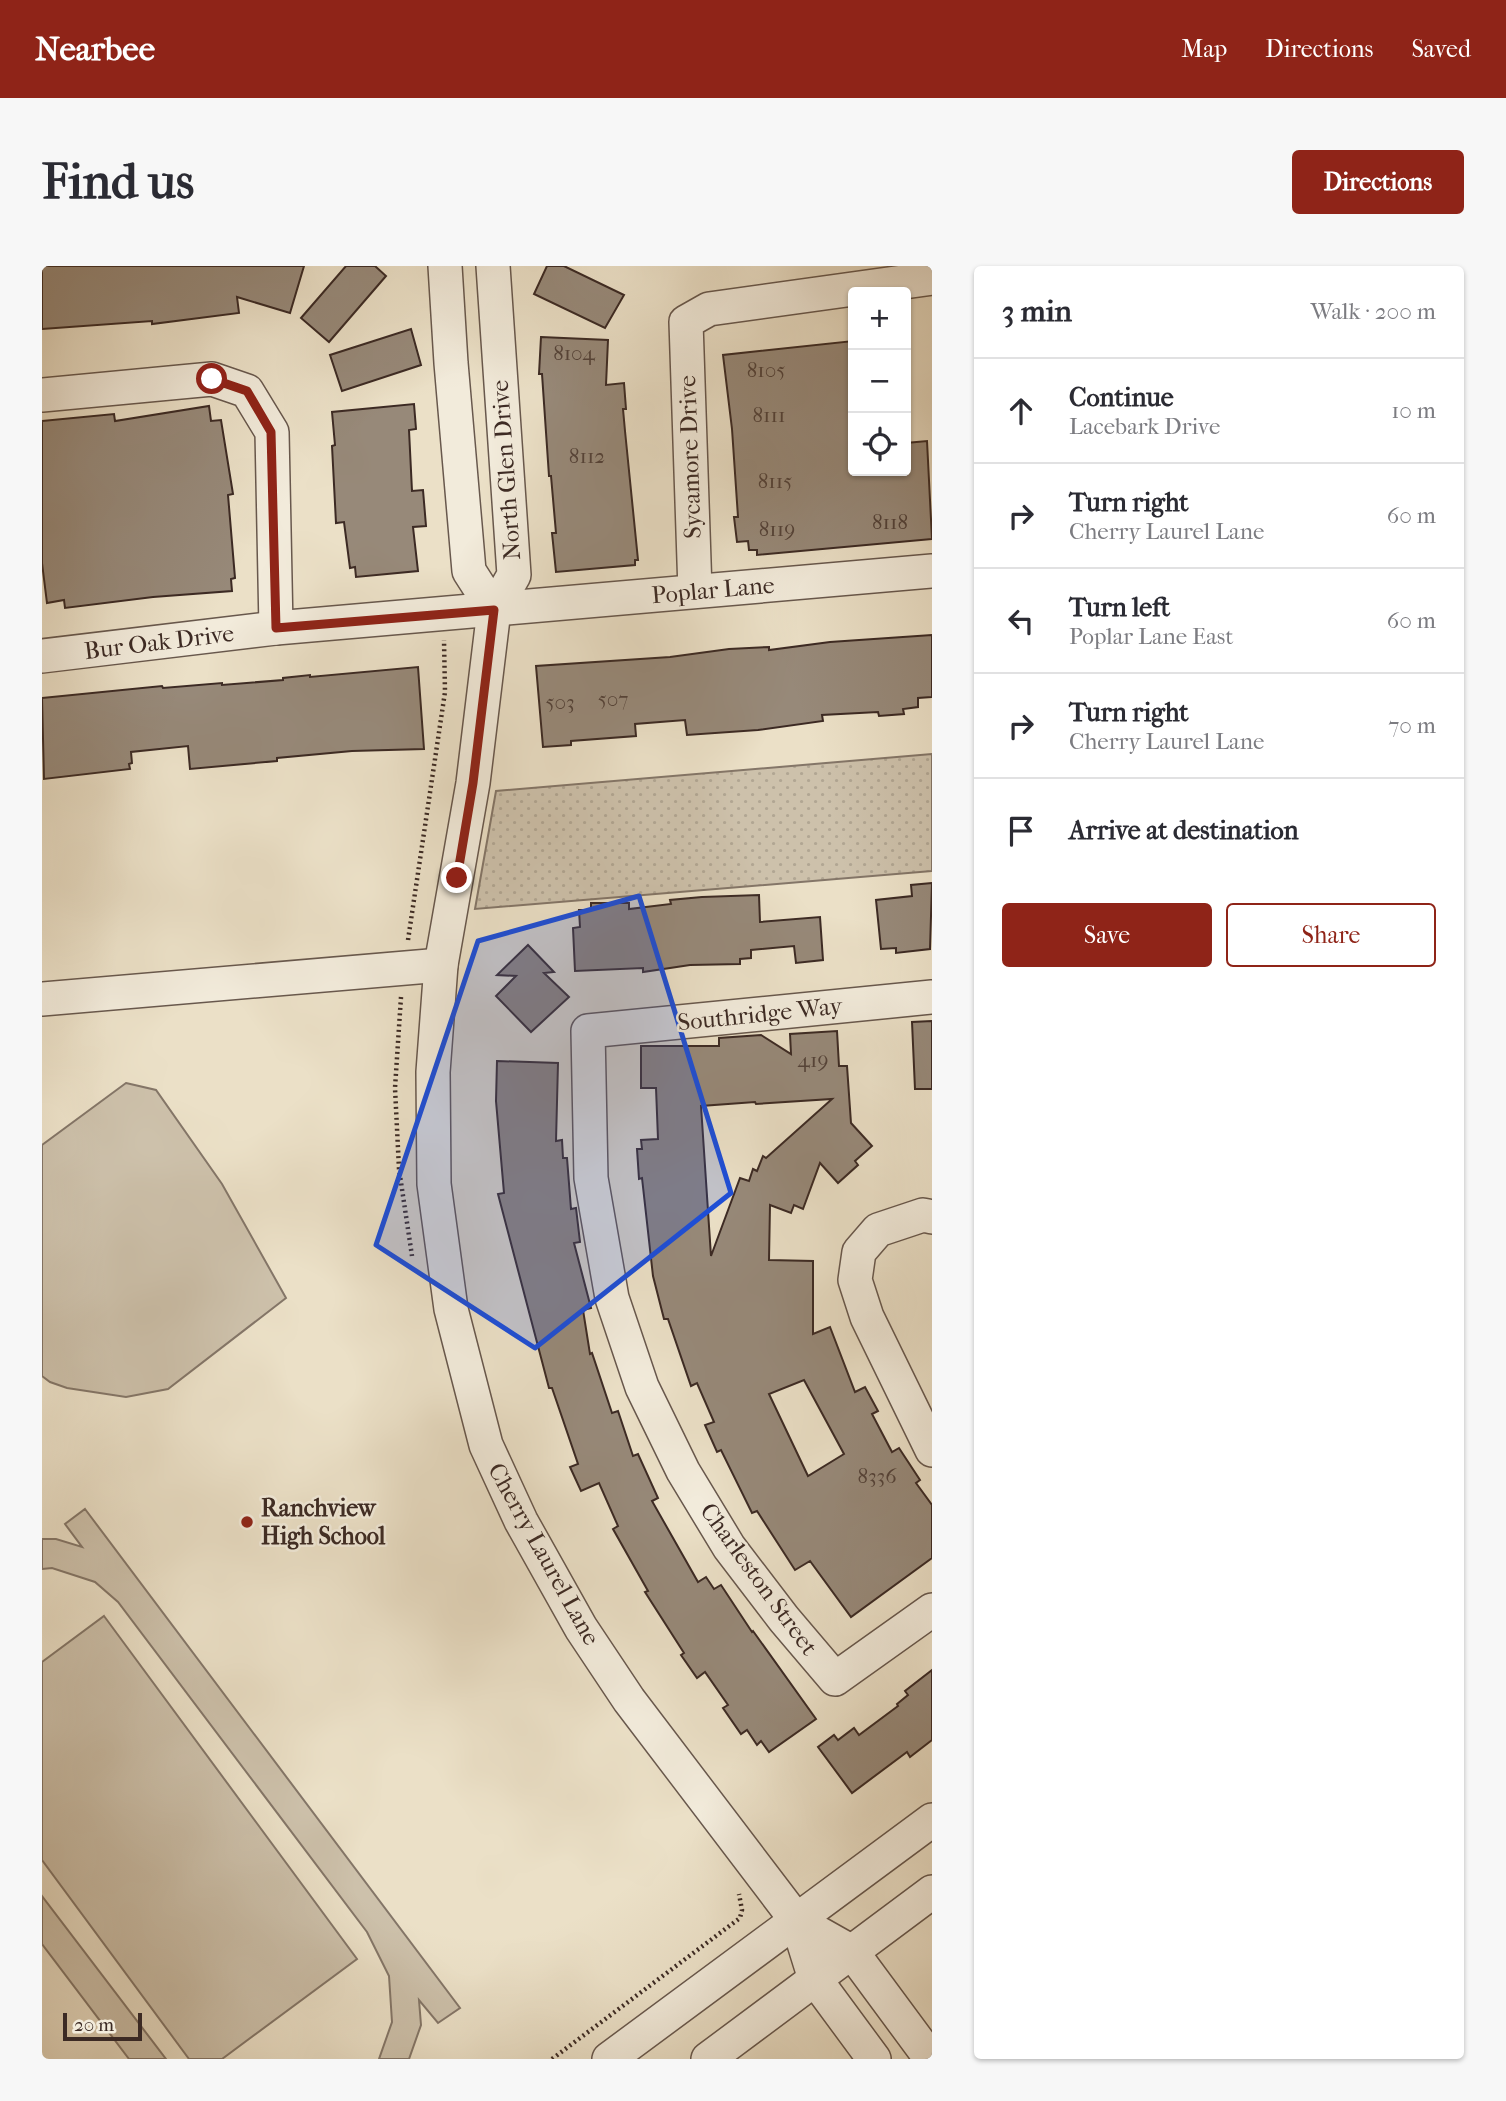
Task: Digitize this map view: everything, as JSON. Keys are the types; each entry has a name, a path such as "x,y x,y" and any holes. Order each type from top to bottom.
{"street":[{"name":"North Glen Drive","path":"445,266 469,571 494,610 514,575 493,266"},
{"name":"Sycamore Drive","path":"695,591 686,322 709,309 932,278"},
{"path":"42,395 212,379 247,391 271,432 276,628"},
{"name":"Poplar Lane","path":"443,614 932,571"},
{"name":"Cherry Laurel Lane","path":"494,610 473,783 441,965 433,1072 434,1184 451,1309 486,1445 521,1521 581,1628 629,1700 797,1921 816,1979"},
{"name":"Bur Oak Drive","path":"42,656 276,628 443,614"},
{"path":"42,999 441,965"},
{"name":"Southridge Way","path":"588,1031 932,997"},
{"name":"Charleston Street","path":"588,1031 591,1178 612,1297 642,1387 683,1471 729,1547 784,1619 835,1679 932,1610"},
{"path":"932,1217 923,1215 878,1230 859,1252 855,1280 867,1317 932,1450"},
{"path":"610,2059 932,1820"},
{"path":"708,2059 932,1892"},
{"path":"797,1921 852,1952 920,2055"},
{"path":"816,1979 874,2059"}],"path":[{"path":"414,1265 399,1169 395,1088 399,1010 410,922 445,692 443,614"},
{"path":"552,2059 740,1919 743,1910 739,1894 733,1886"}],"highlighted area":[{"path":"639,896 731,1193 535,1348 376,1245 478,941"}],"shaded area":[{"path":"932,754 932,871 475,909 496,791"},
{"path":"126,1083 156,1090 222,1184 286,1298 168,1389 126,1397 67,1388 42,1376 42,1145"},
{"path":"85,1509 460,2008 438,2023 419,2000 421,2025 409,2059 379,2059 392,2022 389,1976 367,1932 118,1602 95,1582 52,1568 42,1569 42,1539 56,1539 82,1547 65,1524"},
{"path":"104,1616 357,1959 222,2059 189,2059 42,1860 42,1662"},
{"path":"42,1896 166,2059 129,2059 42,1944"}],"building":[{"path":"42,266 304,266 290,313 237,297 239,313 152,324 152,321 42,329"},
{"path":"346,266 375,266 386,276 329,342 301,318"},
{"path":"547,266 564,266 624,295 605,328 534,294"},
{"path":"411,329 421,365 342,391 330,355"},
{"path":"541,337 608,340 606,385 624,383 626,409 623,409 638,560 635,560 635,565 556,572 552,533 556,533 542,374 539,374"},
{"path":"848,342 848,476 911,476 911,443 927,441 932,539 757,555 757,550 749,550 748,541 737,542 734,517 738,517 732,429 723,355"},
{"path":"414,404 416,429 409,430 412,491 423,490 426,526 413,527 418,571 356,577 355,567 350,568 344,522 336,523 332,412"},
{"path":"209,406 211,421 221,420 233,494 228,495 235,578 231,579 232,591 65,608 64,600 47,603 42,563 42,421 114,414 115,421"},
{"path":"932,635 932,697 918,698 918,707 903,709 904,714 879,716 878,712 822,715 823,721 758,730 687,735 685,720 635,724 636,736 571,741 571,745 543,747 536,666 670,657 729,649 769,647 769,650 830,642"},
{"path":"418,667 424,749 352,751 190,769 188,746 131,752 130,769 44,779 42,698"},
{"path":"932,883 930,949 896,953 896,948 881,949 876,900 912,896 911,885"},
{"path":"759,895 760,922 820,917 823,960 796,963 794,946 751,950 751,958 740,959 740,964 690,965 643,972 643,968 575,971 573,928 580,927 579,910 591,910 591,903 629,903 629,909 671,904 670,900"},
{"path":"528,945 554,972 544,973 569,997 531,1032 496,996 516,976 497,975"},
{"path":"932,1021 932,1089 915,1089 912,1022"},
{"path":"837,1031 839,1066 847,1066 851,1123 872,1146 855,1161 858,1165 838,1183 820,1163 803,1209 794,1205 791,1213 770,1205 769,1260 813,1261 813,1334 830,1327 855,1392 865,1387 878,1411 872,1414 892,1452 899,1448 920,1480 916,1483 932,1505 932,1558 851,1617 810,1561 795,1570 757,1511 752,1513 721,1450 717,1452 705,1425 714,1422 697,1383 691,1386 668,1319 664,1319 653,1276 642,1178 639,1179 637,1149 642,1149 641,1140 658,1139 656,1088 641,1088 641,1046 719,1046 719,1038 761,1035 791,1054 790,1034","holes":["832,1099 766,1158 763,1156 757,1171 753,1169 749,1181 740,1178 711,1256 701,1106","804,1380 844,1454 808,1476 769,1394"]},
{"path":"497,1061 558,1063 556,1141 562,1140 563,1158 567,1158 571,1209 576,1208 580,1242 574,1243 591,1308 583,1310 590,1354 592,1353 612,1413 618,1411 633,1456 638,1454 658,1498 652,1501 698,1582 706,1577 714,1589 721,1585 816,1719 769,1752 761,1741 757,1745 747,1730 741,1734 723,1708 728,1705 705,1672 697,1678 645,1592 648,1591 613,1529 618,1526 599,1483 581,1491 570,1467 578,1464 552,1388 549,1388 498,1194 504,1193 496,1101"},
{"path":"932,1670 932,1740 910,1757 907,1752 852,1793 818,1747 834,1735 838,1740 854,1728 859,1735 898,1706 908,1695 905,1691"}],"place":[{"name":"Ranchview High School","path":"247,1522"}],"route":[{"path":"212,379 247,391 271,432 276,628 494,610 473,783 457,878"}]}
